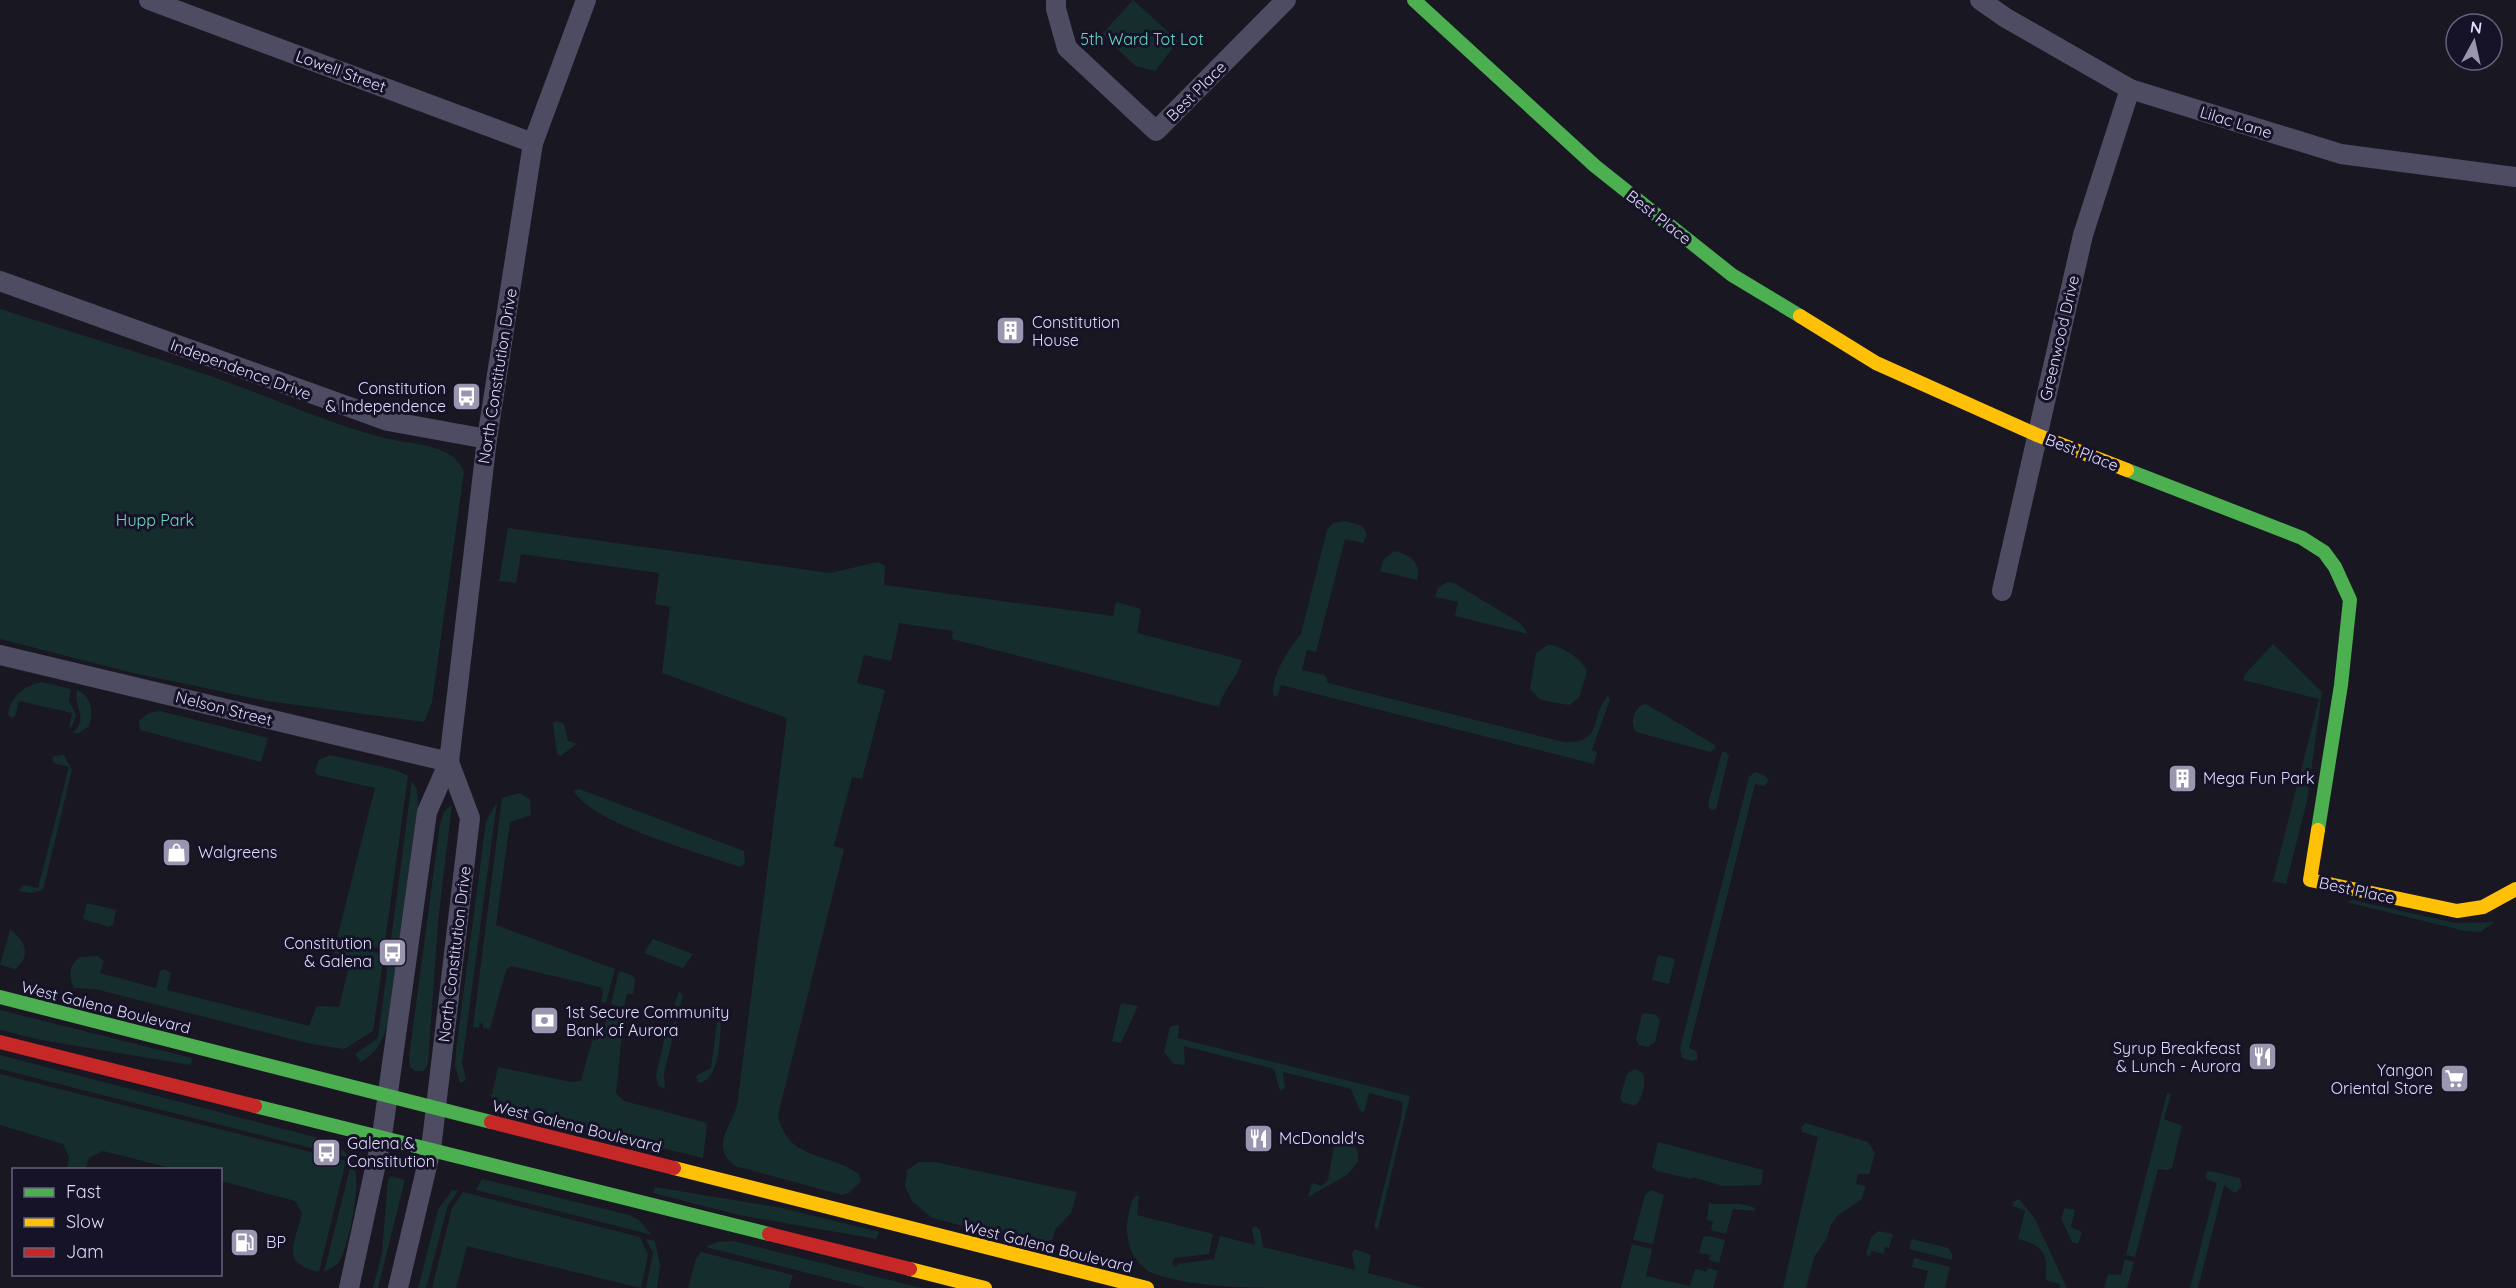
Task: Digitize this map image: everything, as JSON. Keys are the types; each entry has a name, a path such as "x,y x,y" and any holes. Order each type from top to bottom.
{"main road":[{"name":"Best Place","path":"1414,0 1595,166 1732,275 1876,363 2037,435 2302,538 2324,552 2336,567 2350,600 2341,685 2310,880 2457,911 2483,907 2516,889"},
{"name":"West Galena Boulevard","path":"0,997 1147,1288"},
{"path":"0,1041 985,1288"}],"street":[{"name":"Lowell Street","path":"148,0 533,143"},
{"name":"North Constitution Drive","path":"348,1288 382,1136 427,812 448,762 487,439 533,143 586,0"},
{"name":"Best Place","path":"1056,0 1056,9 1067,48 1156,131 1286,0"},
{"name":"Lilac Lane","path":"1980,0 2006,18 2130,89 2341,154 2516,177"},
{"name":"Greenwood Drive","path":"2002,591 2083,235 2130,89"},
{"name":"Independence Drive","path":"0,280 388,421 487,439"},
{"name":"Nelson Street","path":"0,655 448,762"},
{"name":"North Constitution Drive","path":"398,1288 432,1149 470,818 448,762"}],"green space":[{"name":"5th Ward Tot Lot","path":"1133,0 1178,41 1155,71 1135,66 1102,34"},
{"name":"Hupp Park","path":"0,309 213,377 359,431 440,450 458,462 464,472 432,702 424,722 267,701 129,672 0,639"},
{"path":"1345,521 1363,526 1367,535 1363,543 1345,539 1316,652 1307,650 1302,670 1325,675 1328,683 1563,742 1576,742 1591,734 1602,704 1608,696 1610,699 1592,750 1597,752 1594,764 1281,685 1278,695 1274,697 1274,682 1277,673 1301,634 1327,530 1333,523"},
{"path":"508,528 830,573 878,562 885,566 884,585 1113,616 1116,602 1141,609 1137,633 1242,660 1219,707 952,639 953,631 899,623 891,661 864,655 857,683 885,690 862,779 852,777 834,846 844,849 778,1115 790,1141 811,1154 847,1167 859,1174 861,1181 849,1193 842,1195 735,1166 728,1159 723,1144 737,1106 787,718 662,673 670,607 655,604 659,573 521,554 516,583 499,581"},
{"path":"1394,551 1405,554 1413,560 1418,574 1417,580 1380,571 1384,559"},
{"path":"1447,582 1454,583 1520,623 1528,634 1455,616 1458,602 1435,597 1438,588"},
{"path":"2273,644 2322,692 2307,801 2286,884 2273,881 2319,699 2243,680 2245,674"},
{"path":"1548,645 1559,647 1570,654 1581,662 1587,671 1579,698 1569,705 1541,700 1530,689 1536,653"},
{"path":"42,682 71,689 69,701 76,715 69,728 72,713 19,701 15,716 12,718 8,715 19,693"},
{"path":"77,690 89,701 91,715 89,726 79,733 72,733 80,723"},
{"path":"1646,704 1715,745 1715,749 1710,752 1636,732 1633,725 1634,715 1640,706"},
{"path":"160,711 268,738 261,762 140,730 139,720 149,713"},
{"path":"557,721 564,724 568,741 577,744 560,756 557,754 553,723"},
{"path":"1722,752 1729,755 1716,809 1712,810 1708,807 1709,800"},
{"path":"64,755 72,770 43,890 31,893 19,891 23,885 38,888 69,767 54,763 52,760 54,756"},
{"path":"330,755 396,770 408,776 384,949 337,939 375,788 317,775 315,771 319,760"},
{"path":"1755,772 1763,774 1769,781 1764,786 1755,784 1689,1048 1697,1052 1698,1059 1692,1061 1682,1058 1680,1048 1749,777"},
{"path":"412,781 417,790 418,805 387,1026 378,1047 361,1062 355,1054 378,1038"},
{"path":"579,789 744,851 745,863 740,867 621,825 584,803 574,791"},
{"path":"519,793 530,799 531,815 510,822 496,925 615,969 606,1003 601,1002 603,991 600,987 511,966 506,970 490,1029 483,1028 483,1024 480,1023 479,1028 473,1027 502,798"},
{"path":"497,802 462,1063 466,1080 460,1083 455,1066 456,1050 486,821"},
{"path":"452,804 438,922 428,1063 424,1071 415,1071 410,1067 409,1057 440,824 444,812"},
{"path":"2352,900 2456,923 2494,922 2480,932 2465,931 2346,902"},
{"path":"87,903 116,910 113,925 109,927 83,919"},
{"path":"10,930 20,938 25,954 24,959 15,969 0,965"},
{"path":"653,939 693,954 683,968 680,967 644,953"},
{"path":"335,945 384,954 373,1031 344,1049 311,1044 95,989 74,988 71,979 72,967 80,957 97,956 104,961 100,973 156,988 160,971 165,969 171,973 167,990 309,1026 317,1006 339,1007 351,958 334,953"},
{"path":"1658,955 1675,959 1669,984 1652,980"},
{"path":"619,971 635,979 633,994 627,994 624,1008 611,1004"},
{"path":"679,992 683,995 664,1073 665,1089 658,1085 656,1075 668,1024 674,1025 678,1007 674,1005"},
{"path":"1121,1003 1138,1006 1121,1043 1112,1041"},
{"path":"710,1005 719,1008 722,1015 718,1054 712,1073 706,1080 699,1083 696,1076 711,1068 718,1016 714,1009 705,1013"},
{"path":"0,1010 192,1058 191,1065 41,1040 0,1030"},
{"path":"609,1010 628,1015 621,1043 616,1093 624,1101 704,1122 707,1125 703,1158 503,1110 504,1106 489,1095 492,1095 498,1067 571,1082 581,1081 592,1041 602,1037"},
{"path":"1645,1013 1656,1015 1660,1020 1655,1042 1648,1047 1639,1045 1636,1039 1642,1015"},
{"path":"1179,1026 1178,1038 1410,1096 1378,1229 1374,1227 1403,1102 1369,1093 1364,1112 1360,1111 1351,1089 1283,1072 1285,1088 1280,1091 1274,1069 1184,1046 1185,1065 1174,1064 1164,1052 1170,1027"},
{"path":"0,1055 334,1142 351,1158 0,1069"},
{"path":"1634,1069 1643,1073 1644,1081 1642,1095 1635,1106 1622,1102 1620,1098 1627,1074"},
{"path":"0,1074 346,1161 319,1272 306,1268 294,1258 294,1243 302,1213 295,1201 222,1181 222,1168 171,1168 103,1151 89,1158 86,1168 67,1168 69,1157 63,1144 0,1125"},
{"path":"2167,1093 2171,1094 2164,1119 2182,1126 2172,1168 2158,1169 2135,1257 2126,1255"},
{"path":"1806,1123 1868,1142 1875,1153 1869,1174 1858,1174 1856,1184 1866,1186 1861,1200 1838,1215 1831,1224 1827,1238 1814,1257 1806,1288 1783,1288 1818,1137 1802,1132 1801,1127"},
{"path":"1336,1135 1353,1144 1357,1151 1358,1162 1347,1175 1308,1197 1312,1183 1321,1186 1328,1180"},
{"path":"1658,1142 1763,1170 1761,1185 1723,1186 1692,1177 1691,1179 1657,1171 1652,1167"},
{"path":"919,1162 935,1162 1077,1192 1071,1213 1055,1230 1052,1240 1029,1243 932,1218 912,1201 905,1186 907,1170"},
{"path":"351,1164 355,1170 356,1195 347,1242 339,1262 324,1272"},
{"path":"2210,1171 2240,1178 2242,1186 2235,1193 2224,1185 2198,1288 2190,1288 2217,1183 2206,1179 2206,1173"},
{"path":"391,1176 405,1180 378,1288 373,1288 382,1253 388,1179"},
{"path":"482,1179 629,1215 639,1220 652,1235 476,1190"},
{"path":"655,1187 782,1208 879,1232 876,1239 739,1215 653,1193"},
{"path":"452,1190 458,1191 448,1205 426,1288 418,1288 438,1210"},
{"path":"1651,1190 1664,1195 1653,1244 1633,1240 1645,1195"},
{"path":"463,1192 640,1237 648,1255 641,1288 467,1246 456,1288 432,1288 452,1208"},
{"path":"1139,1195 1137,1215 1213,1234 1209,1254 1174,1258 1172,1265 1176,1267 1178,1264 1214,1259 1220,1236 1255,1245 1252,1229 1255,1226 1260,1230 1263,1247 1355,1270 1352,1254 1355,1249 1371,1255 1368,1273 1424,1288 1240,1287 1200,1284 1163,1277 1148,1271 1140,1264 1130,1247 1128,1217 1134,1197"},
{"path":"2019,1199 2035,1219 2067,1288 2059,1288 2060,1284 2046,1280 2045,1258 2041,1250 2033,1244 2018,1239 2025,1211 2013,1206 2013,1202"},
{"path":"1709,1203 1739,1204 1756,1209 1754,1211 1733,1209 1726,1234 1711,1230 1713,1221 1707,1220"},
{"path":"2065,1208 2075,1210 2071,1227 2082,1232 2078,1244 2072,1242 2061,1218"},
{"path":"1879,1231 1893,1234 1889,1248 1885,1247 1884,1254 1872,1251 1870,1256 1866,1255 1871,1237"},
{"path":"1710,1236 1725,1240 1719,1263 1709,1260 1710,1255 1699,1253 1703,1237"},
{"path":"646,1239 655,1241 660,1265 657,1288 646,1288 653,1253"},
{"path":"1912,1239 1948,1248 1952,1254 1952,1260 1909,1249"},
{"path":"734,1241 922,1288 866,1288 706,1247 717,1242"},
{"path":"1632,1244 1652,1249 1646,1276 1690,1286 1695,1269 1706,1272 1708,1268 1718,1271 1713,1288 1621,1288"},
{"path":"701,1252 793,1275 789,1288 688,1288 696,1259"},
{"path":"1914,1258 1950,1267 1945,1288 1924,1288 1928,1271 1912,1267"},
{"path":"2125,1259 2134,1262 2127,1288 2104,1288 2108,1274 2121,1275"}],"traffic: fast":[{"path":"1414,0 1595,166 1732,275 1800,316"},
{"path":"2127,470 2302,538 2324,552 2335,567 2350,600 2341,685 2318,830"},
{"path":"0,997 491,1122"},
{"path":"255,1106 769,1234"}],"traffic: slow":[{"path":"1800,316 1876,363 2037,435 2127,470"},
{"path":"2318,830 2310,880 2457,911 2483,907 2516,889"},
{"path":"674,1168 1147,1288"},
{"path":"910,1269 985,1288"}],"traffic: jam":[{"path":"0,1042 255,1106"},
{"path":"491,1122 674,1168"},
{"path":"769,1234 910,1269"}],"place":[{"name":"Constitution House","path":"1011,331"},
{"name":"Constitution & Independence","path":"467,397"},
{"name":"Mega Fun Park","path":"2182,778"},
{"name":"Walgreens","path":"177,852"},
{"name":"Constitution & Galena","path":"393,952"},
{"name":"1st Secure Community Bank of Aurora","path":"545,1021"},
{"name":"Syrup Breakfeast & Lunch - Aurora","path":"2262,1057"},
{"name":"Yangon Oriental Store","path":"2454,1079"},
{"name":"McDonald's","path":"1258,1138"},
{"name":"Galena & Constitution","path":"326,1152"},
{"name":"BP","path":"245,1242"}]}
